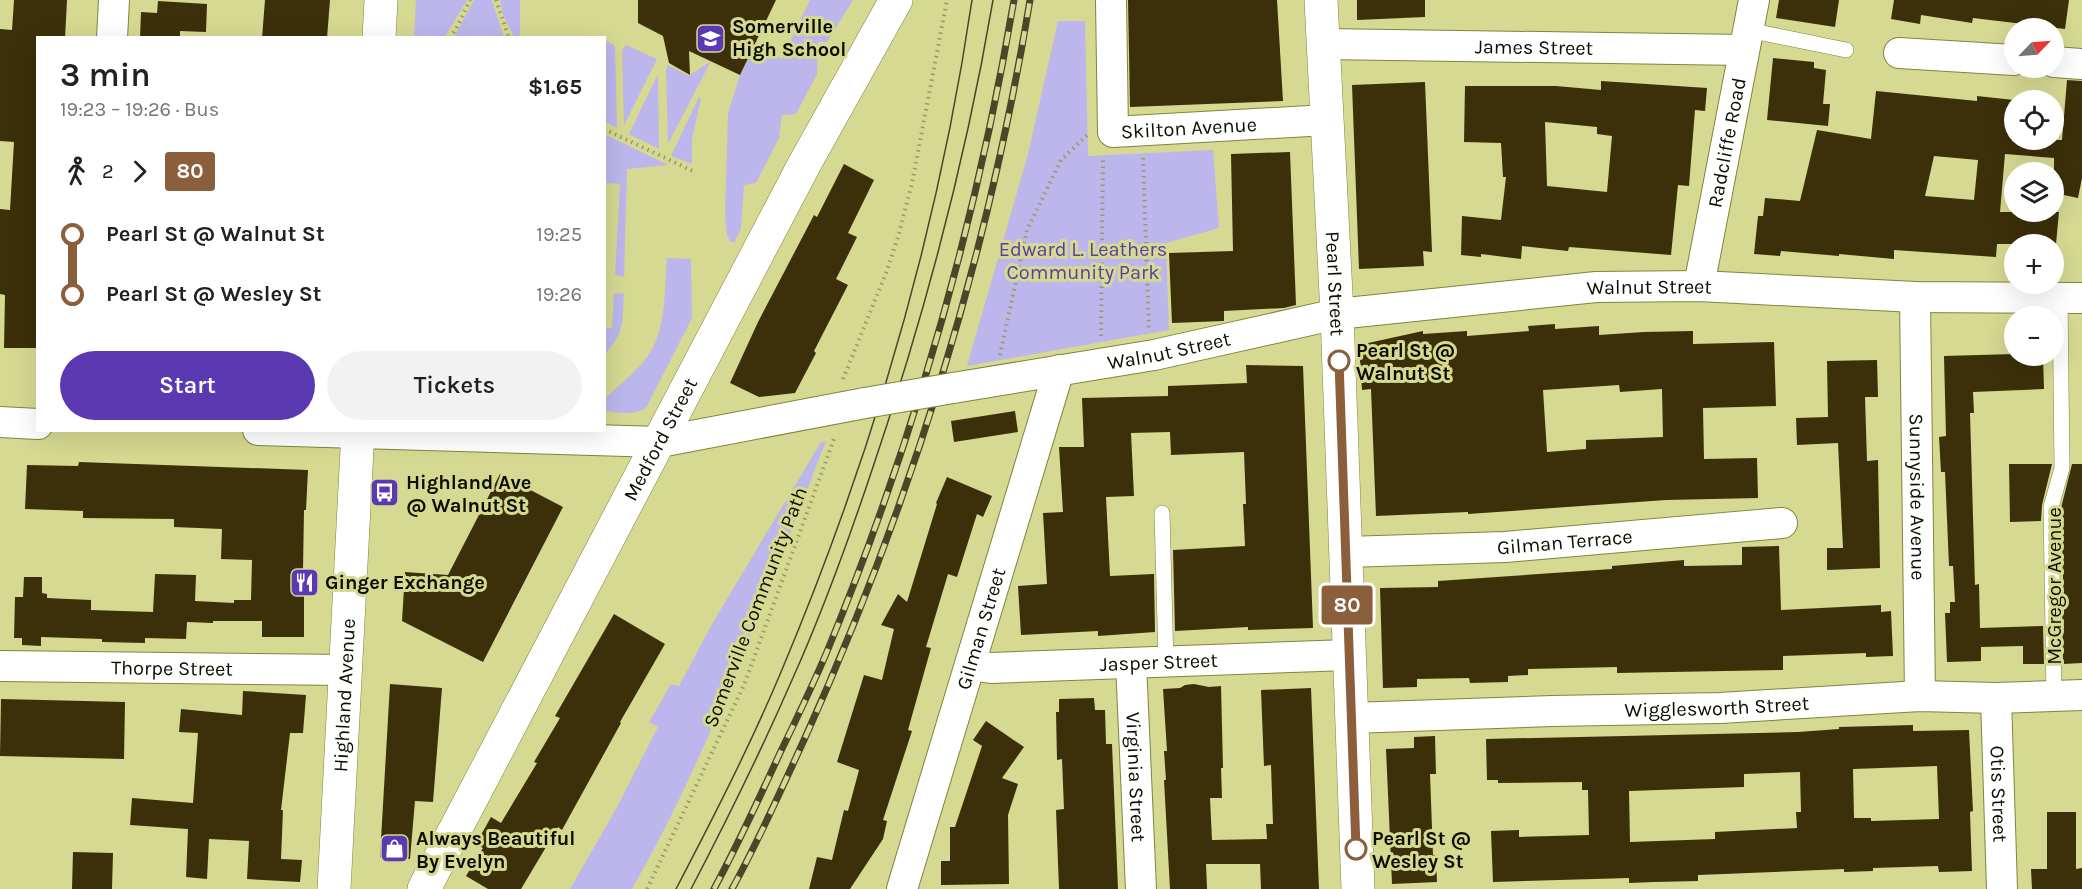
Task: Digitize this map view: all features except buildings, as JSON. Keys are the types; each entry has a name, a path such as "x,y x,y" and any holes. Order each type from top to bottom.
{"main road":[{"path":"379,36 381,0"},
{"name":"Medford Street","path":"424,886 805,163 896,0"},
{"name":"Pearl Street","path":"1321,0 1337,314 1358,889"},
{"name":"Highland Avenue","path":"334,889 358,432"}],"street":[{"path":"112,36 114,0"},
{"name":"Skilton Avenue","path":"1111,0 1113,132 1327,120"},
{"name":"Radcliffe Road","path":"1699,286 1754,0"},
{"name":"James Street","path":"1324,44 1746,40"},
{"path":"1899,53 2004,59"},
{"path":"2064,63 2082,64"},
{"name":"Walnut Street","path":"358,432 660,442 864,403 1154,355 1337,314 1596,287 1699,286 1915,297 2071,297"},
{"name":"Sunnyside Avenue","path":"1915,297 1920,696"},
{"name":"Gilman Street","path":"902,889 1059,370"},
{"path":"0,422 36,424"},
{"name":"Gilman Terrace","path":"1346,552 1505,547 1782,523"},
{"name":"Jasper Street","path":"970,665 991,668 1348,655"},
{"name":"Virginia Street","path":"1131,663 1141,889"},
{"name":"Thorpe Street","path":"0,666 346,670"},
{"name":"Wigglesworth Street","path":"1351,718 1720,708 1920,696 1996,698 2068,696"},
{"name":"Otis Street","path":"1996,698 2002,889"}],"lane":[{"path":"1746,40 1845,50"},
{"name":"McGregor Avenue","path":"2068,696 2051,507 2062,468 2071,297"},
{"path":"1162,513 1166,662"}],"path":[{"path":"451,36 471,0"},
{"path":"496,0 508,36"},
{"path":"840,385 883,281 898,237 912,183 947,0"},
{"path":"998,363 1027,230 1060,160 1094,129"},
{"path":"606,130 694,172"},
{"path":"1142,130 1149,338"},
{"path":"1100,347 1103,153"},
{"name":"Somerville Community Path","path":"646,889 744,685 836,438 835,429"}],"green space":[{"path":"416,0 467,0 446,36 414,36"},
{"path":"474,0 492,0 504,36 455,36"},
{"path":"500,0 520,0 520,36 514,36 503,15"},
{"path":"810,0 853,0 827,42 818,42 817,74 796,114 782,115 779,138 756,183 744,185 741,229 734,243 727,235 725,215 728,113 740,75 756,43 782,59"},
{"name":"Edward L. Leathers Community Park","path":"1058,21 1085,21 1088,156 1213,150 1219,228 1166,243 1169,330 967,366 1028,154"},
{"path":"606,41 615,46 617,128 606,122"},
{"path":"626,45 657,59 624,125 622,50"},
{"path":"711,61 668,144 666,69 668,65 689,76"},
{"path":"658,77 659,149 629,134"},
{"path":"699,97 701,98 692,139 692,164 671,156"},
{"path":"606,135 668,165 627,169 624,277 615,275 620,184 606,183"},
{"path":"667,258 691,259 692,318 647,406 633,413 606,411 606,397 642,364 651,351 660,329"},
{"path":"614,293 624,294 619,333 606,353 606,328 612,328"},
{"path":"826,441 760,612 713,725 661,835 632,889 570,889 616,809 658,727 649,722 671,684 679,686 712,624 821,442"}],"tram line":[{"path":"676,889 744,754 781,672 814,591 872,426 921,258 958,87 972,0"},
{"path":"691,889 780,707 835,575 864,494 927,294 957,177 993,0"}],"railway":[{"path":"714,889 821,666 887,495 914,414 961,250 999,84 1014,0"},
{"path":"732,889 778,796 843,651 879,561 911,470 941,378 992,190 1013,96 1030,0"}],"bus line":[{"name":"80","path":"1339,361 1356,849"}],"place":[{"name":"Somerville High School","path":"711,38"},
{"name":"Pearl St @ Walnut St","path":"1339,361"},
{"name":"Highland Ave @ Walnut St","path":"385,493"},
{"name":"Ginger Exchange","path":"304,582"},
{"name":"Always Beautiful By Evelyn","path":"395,849"},
{"name":"Pearl St @ Wesley St","path":"1356,849"}]}
